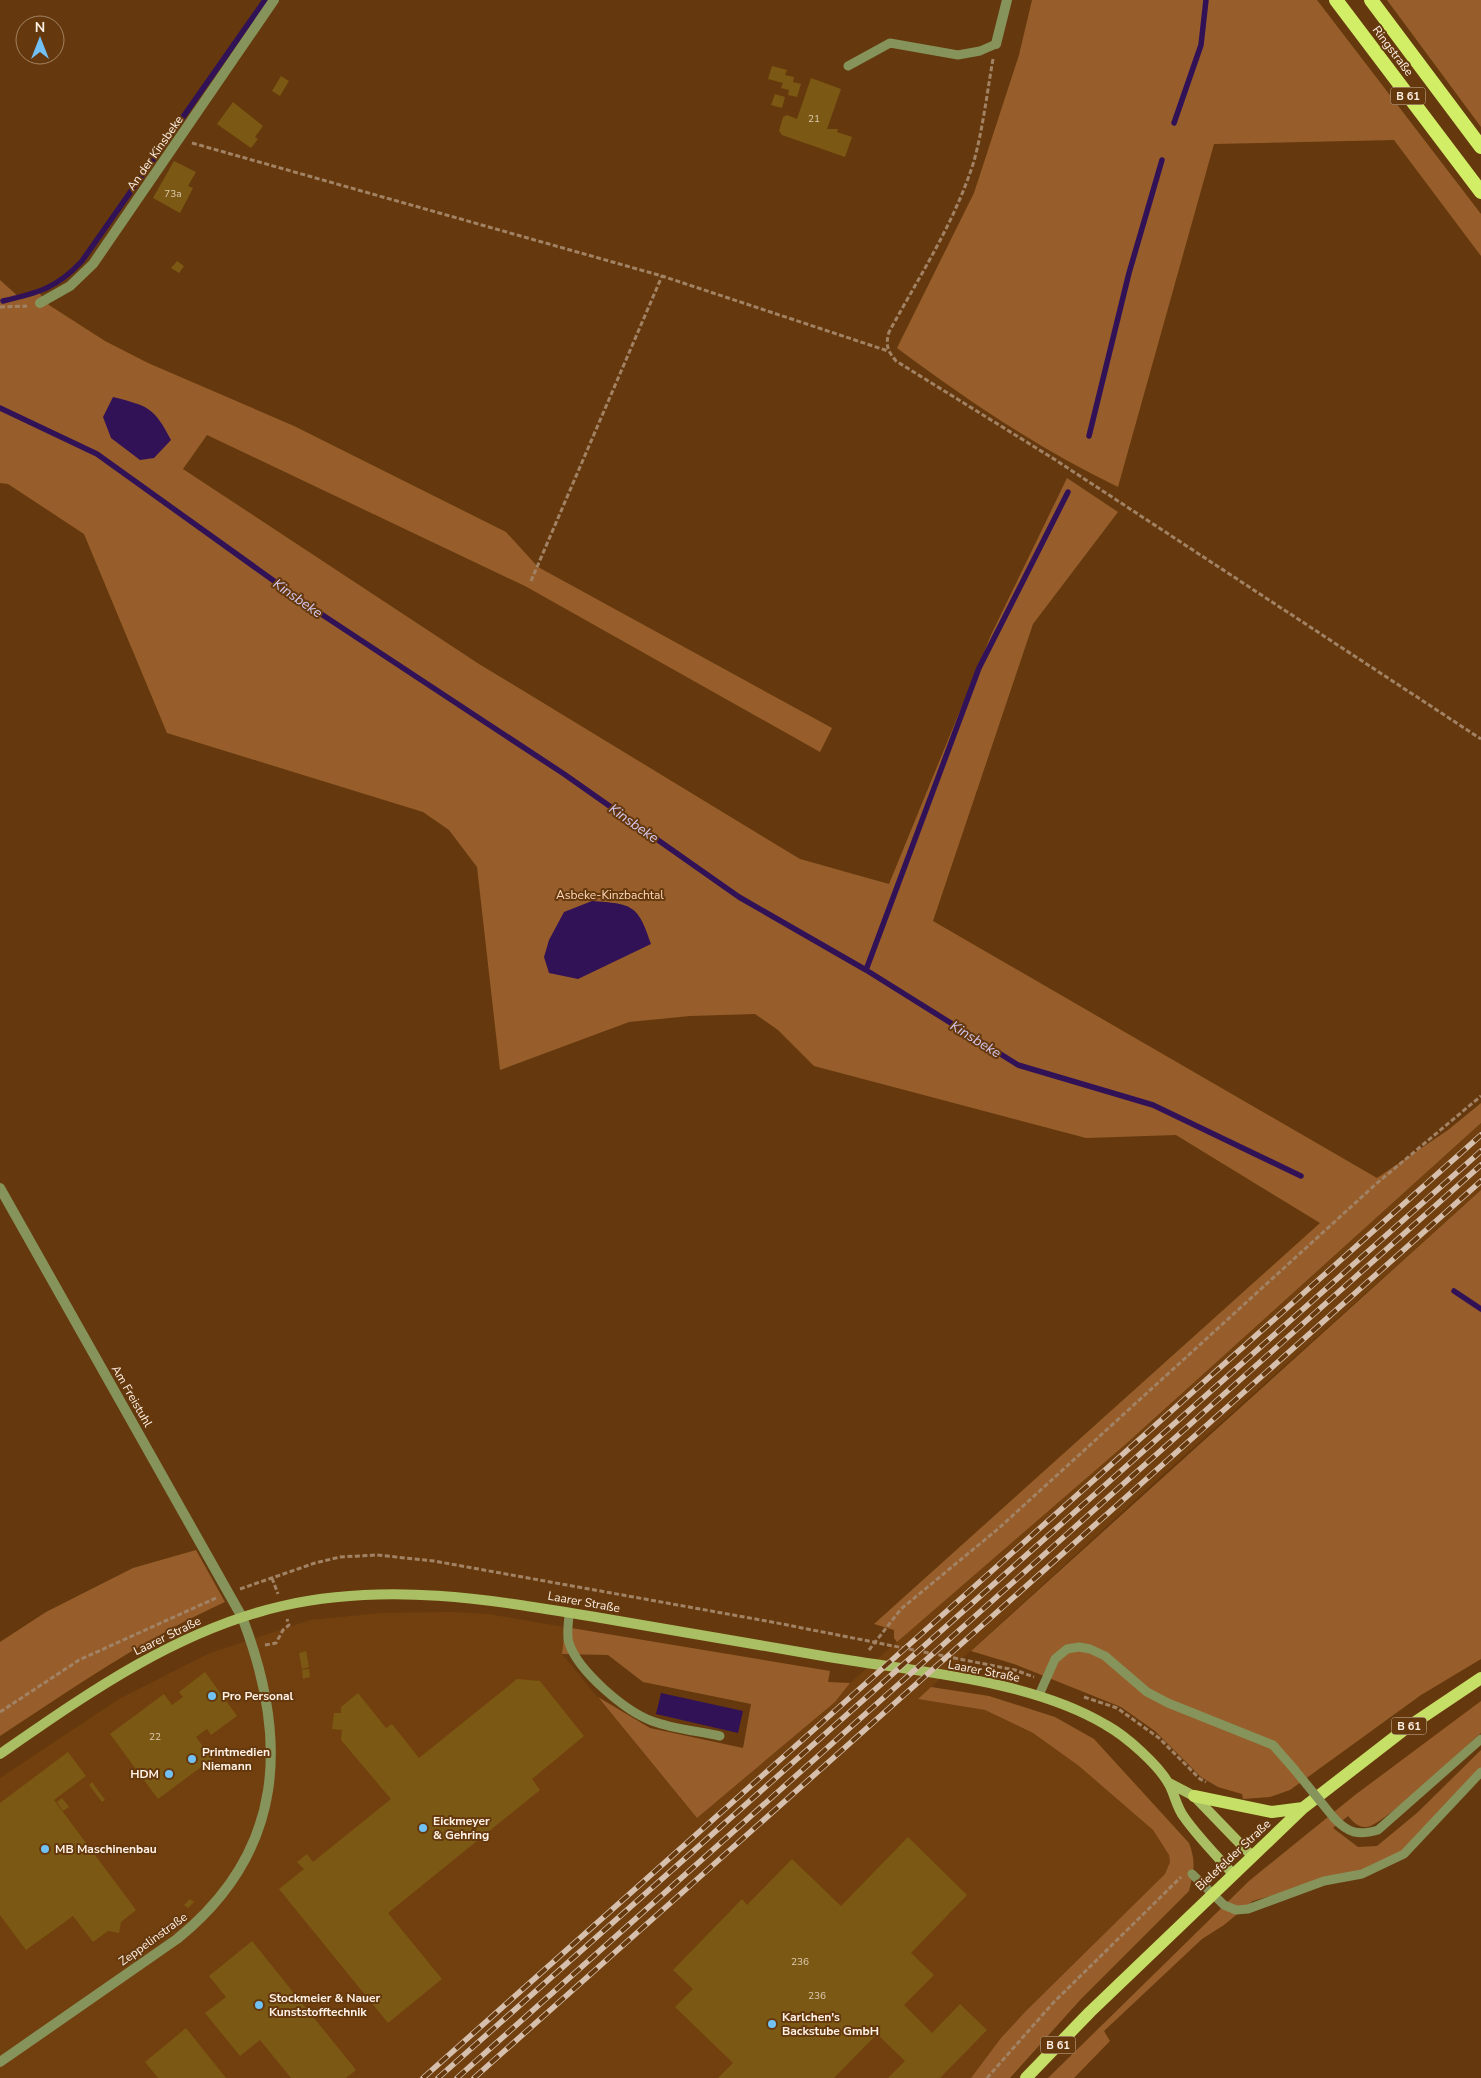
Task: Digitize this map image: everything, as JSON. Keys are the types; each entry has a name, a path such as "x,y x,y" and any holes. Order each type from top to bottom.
{"highway":[{"name":"Ringstraße","path":"1336,0 1481,192"},
{"name":"Ringstraße","path":"1371,0 1481,147"}],"main road":[{"name":"Laarer Straße","path":"0,1754 98,1687 136,1665 176,1644 242,1617 333,1596 398,1593 489,1599 950,1677 1039,1695 1065,1704 1110,1727 1136,1749 1169,1783 1194,1796 1252,1856"},
{"name":"Bielefelder Straße","path":"1026,2078 1213,1893 1303,1808 1405,1729 1481,1678"},
{"name":"Laarer Straße","path":"1169,1783 1182,1814 1233,1874"},
{"path":"1194,1796 1272,1812 1303,1808"}],"street":[{"name":"An der Kinsbeke","path":"40,303 70,286 93,264 180,140 274,0"},
{"path":"996,44 1007,0"},
{"name":"Am Freistuhl","path":"0,1188 242,1617"},
{"name":"Zeppelinstraße","path":"0,2062 202,1919 232,1881 245,1859 266,1805 271,1770 272,1730 254,1648 242,1617"}],"lane":[{"path":"848,66 890,43 958,56 980,51 996,44"},
{"path":"569,1612 569,1642 583,1667 603,1687 634,1711 652,1721 720,1736"},
{"path":"1039,1695 1055,1659 1067,1649 1079,1647 1090,1649 1105,1656 1147,1692 1168,1703 1273,1745 1334,1818 1350,1832 1364,1834 1378,1830 1481,1739"},
{"path":"1192,1874 1224,1904 1236,1910 1248,1909 1324,1881 1362,1874 1387,1864 1404,1854 1481,1772"}],"path":[{"path":"996,44 974,160 949,224 889,332 886,342 888,351 896,361 1054,459 1481,739"},
{"path":"180,140 662,276 888,351"},
{"path":"531,581 662,276"},
{"path":"0,307 19,308 40,303"},
{"path":"861,1663 901,1609 1000,1528 1376,1184 1481,1096"},
{"path":"0,1712 79,1660 229,1592 315,1563 340,1557 377,1555 434,1562 762,1620 1015,1670 1044,1681"},
{"path":"988,2078 1060,1996 1185,1874 1192,1874"}],"shaded area":[{"path":"113,397 142,406 154,414 160,421 171,440 154,458 140,460 111,438 103,417"},
{"path":"592,901 616,903 632,909 642,921 651,944 578,979 549,973 544,957 549,940 564,912"},
{"path":"1481,1123 1481,1190 1158,1479 918,1699 985,1710 1033,1733 1079,1766 1153,1830 1169,1855 1170,1862 1165,1874 1001,2038 971,2078 0,2078 0,1778 119,1699 210,1653 310,1620 382,1613 451,1612 488,1614 565,1627 562,1654 697,1818 835,1702 850,1683 1127,1443"},
{"path":"661,1693 743,1711 738,1733 656,1714"}],"green space":[{"path":"1032,0 1317,0 1481,214 1481,256 1394,140 1214,144 1118,487 1060,457 977,405 897,348 974,193 1019,55"},
{"path":"1387,0 1481,0 1481,127"},
{"name":"Asbeke-Kinzbachtal","path":"0,280 20,298 33,296 36,289 49,305 105,341 148,363 294,426 506,532 538,567 832,728 820,752 525,586 207,435 183,469 479,664 800,859 889,884 991,635 1067,478 1118,512 1033,624 933,921 1377,1178 1448,1130 1481,1103 1481,1123 1127,1443 897,1642 894,1638 894,1630 874,1624 1320,1223 1176,1135 1086,1138 814,1066 778,1030 755,1014 690,1016 629,1022 500,1070 477,867 449,830 423,812 167,733 84,534 8,484 0,483"},
{"path":"1481,1190 1481,1659 1421,1695 1290,1790 1270,1797 1243,1799 1242,1794 1218,1787 1201,1777 1155,1731 1121,1707 1014,1664 971,1651"},
{"path":"196,1550 225,1602 166,1631 82,1682 0,1736 0,1642 46,1612 133,1568"},
{"path":"565,1627 830,1671 828,1682 850,1683 835,1702 697,1818 598,1697 650,1728 743,1748 751,1704 643,1682 608,1655 562,1654"},
{"path":"931,1687 989,1696 1055,1717 1094,1739 1189,1843 1193,1855 1193,1872 1189,1891 1081,1999 1010,2078 971,2078 1001,2038 1026,2011 1165,1874 1170,1862 1169,1855 1153,1830 1079,1766 1033,1733 985,1710 918,1699"},
{"path":"1481,1701 1481,1733 1406,1800 1376,1823 1367,1827 1359,1826 1348,1816 1333,1828 1358,1847 1377,1846 1417,1813 1481,1750 1481,1768 1403,1853 1372,1867 1253,1901 1224,1925 1202,1939 1104,2031 1110,2041 1074,2078 1048,2078 1249,1881 1355,1795"}],"building":[{"path":"772,66 787,70 785,75 794,77 793,82 801,84 797,97 788,95 789,90 781,88 783,83 768,79"},
{"path":"281,76 289,81 280,96 272,91"},
{"path":"811,78 841,89 827,129 838,129 837,132 852,137 845,157 782,135 779,131 783,117 787,115 797,119"},
{"path":"775,94 785,97 782,108 771,105"},
{"path":"233,102 263,126 255,137 258,139 251,148 217,124"},
{"path":"174,161 196,172 188,186 193,188 180,213 153,198"},
{"path":"177,261 184,266 179,273 171,268"},
{"path":"306,1651 309,1667 302,1669 299,1653"},
{"path":"309,1669 310,1677 303,1679 302,1670"},
{"path":"205,1672 237,1716 211,1735 207,1729 196,1737 212,1759 158,1799 110,1734 164,1694 172,1705 183,1697 179,1692"},
{"name":"Eickmeyer & Gehring","path":"517,1679 540,1681 584,1736 532,1779 540,1790 388,1913 442,1979 388,2023 279,1889 304,1869 297,1862 307,1854 313,1862 391,1799 341,1740 342,1730 332,1729 334,1713 341,1713 341,1707 358,1693 386,1728 392,1724 419,1758"},
{"name":"MB Maschinenbau","path":"68,1752 86,1776 54,1800 136,1910 121,1922 119,1933 108,1931 93,1942 73,1916 26,1950 0,1915 0,1803"},
{"path":"92,1782 105,1800 102,1802 89,1785"},
{"path":"62,1798 69,1807 63,1811 57,1802"},
{"path":"908,1837 967,1895 911,1953 934,1975 904,2005 932,2033 960,2004 987,2030 940,2078 888,2078 905,2061 877,2034 834,2078 718,2078 733,2063 675,2007 693,1989 673,1970 742,1899 747,1905 792,1859 841,1906"},
{"path":"190,1899 194,1902 188,1908 184,1905"},
{"name":"Stockmeier & Nauer Kunststofftechnik","path":"252,1941 356,2070 346,2078 291,2078 260,2040 240,2056 205,2013 226,1997 209,1976"},
{"path":"186,2028 226,2078 158,2078 145,2062"}],"waterway":[{"path":"3,301 46,288 64,278 82,261 265,0"},
{"path":"1174,123 1201,45 1206,0"},
{"path":"1089,436 1129,273 1162,160"},
{"name":"Kinsbeke","path":"0,408 97,454 309,606 564,774 739,897 866,970 1018,1065 1153,1105 1301,1176"},
{"path":"866,970 979,668 1068,492"},
{"name":"Kinsbeke","path":"1454,1291 1481,1309"}],"railway":[{"path":"423,2078 1481,1135"},
{"path":"438,2078 1481,1151"},
{"path":"457,2078 1481,1165"},
{"path":"474,2078 1481,1181"}],"place":[{"name":"Pro Personal","path":"212,1696"},
{"name":"Printmedien Niemann","path":"192,1759"},
{"name":"HDM","path":"169,1774"},
{"name":"Eickmeyer & Gehring","path":"423,1828"},
{"name":"MB Maschinenbau","path":"45,1849"},
{"name":"Stockmeier & Nauer Kunststofftechnik","path":"259,2005"},
{"name":"Karlchen's Backstube GmbH","path":"772,2024"}]}
